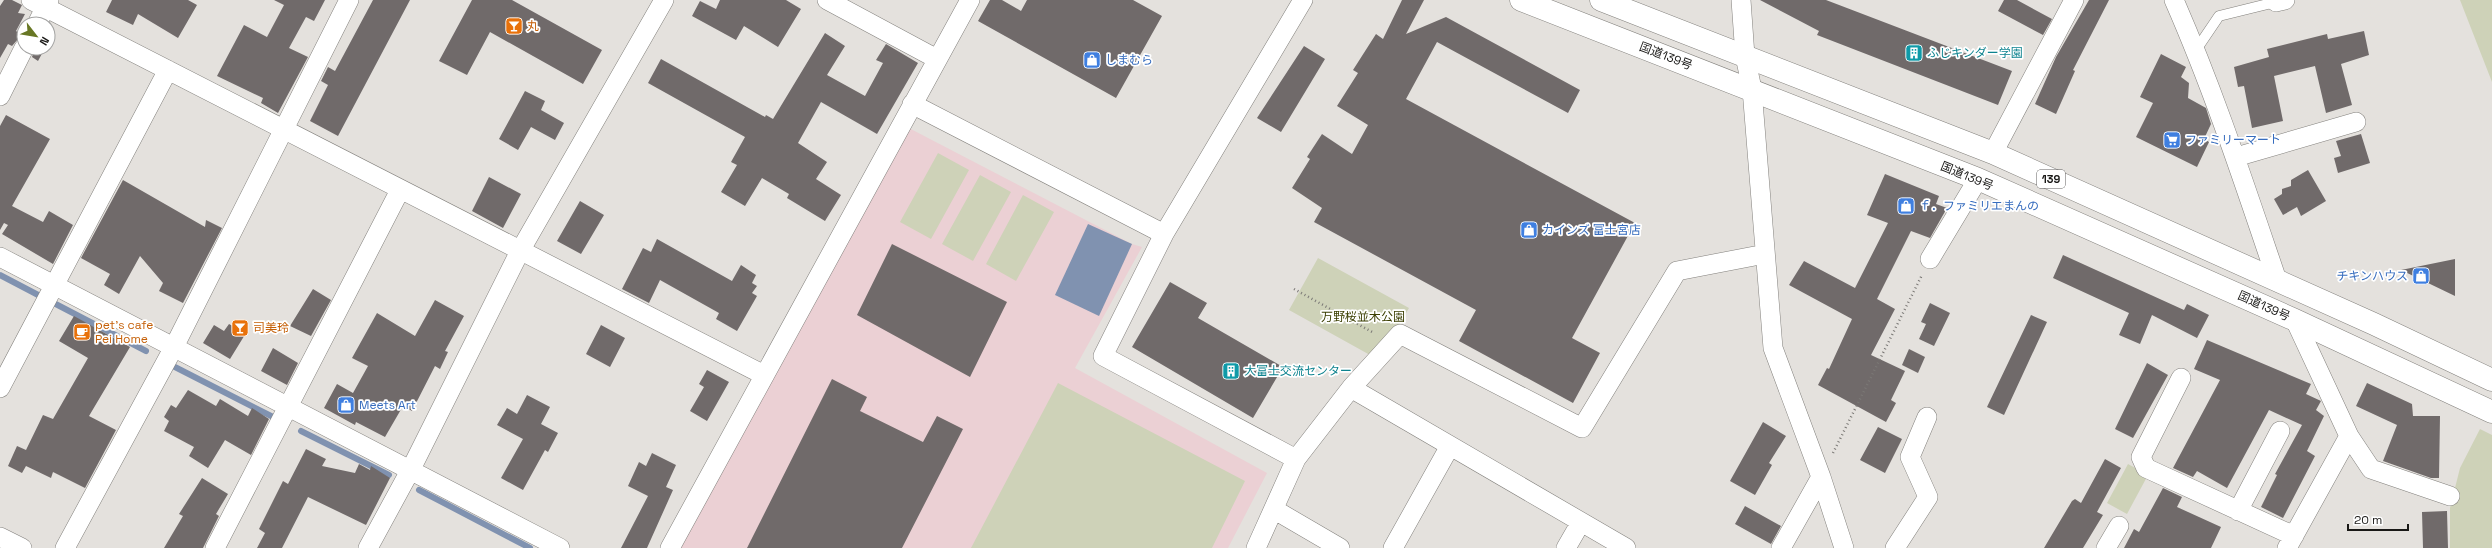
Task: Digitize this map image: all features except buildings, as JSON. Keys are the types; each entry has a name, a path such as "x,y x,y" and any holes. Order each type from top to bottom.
{"highway":[{"name":"国道139号","path":"1521,0 1978,180 2295,320 2492,412"},
{"name":"139","path":"1601,0 1993,153 2277,280 2492,380"}],"street":[{"path":"65,548 174,347 349,0"},
{"path":"368,548 411,469 520,251 664,0"},
{"path":"827,0 937,58"},
{"path":"670,548 970,0"},
{"path":"1296,459 1104,356 1164,234 1303,0"},
{"path":"1740,0 1745,56 1752,90 1773,348 1821,476 1844,548"},
{"path":"1993,153 2074,0"},
{"path":"2174,0 2196,50 2236,157 2277,280"},
{"path":"38,16 42,2 283,130 764,375"},
{"path":"0,96 20,56"},
{"path":"0,388 168,70"},
{"path":"912,104 1164,234"},
{"path":"2236,157 2356,122"},
{"path":"1930,259 1978,180"},
{"path":"214,548 400,190"},
{"path":"1256,548 1275,510 1296,459 1352,388 1400,334 1582,428 1677,271 1765,254"},
{"path":"0,257 288,408 411,469 560,548"},
{"path":"2295,320 2349,436 2371,469 2450,496"},
{"path":"2180,378 2141,457 2146,468 2238,510 2290,542 2349,436"},
{"path":"1352,388 1626,548"},
{"path":"1895,548 1928,497 1910,457 1927,417"},
{"path":"2238,510 2280,431"},
{"path":"1393,548 1450,446"},
{"path":"1781,548 1821,476"},
{"path":"1275,510 1340,548"},
{"path":"1566,548 1581,522"},
{"path":"2106,548 2119,526"},
{"path":"0,536 22,548"}],"lane":[{"path":"2196,50 2219,16 2279,1"}],"path":[{"path":"1821,476 1930,259"},
{"path":"1294,288 1392,343"}],"shaded area":[{"path":"905,126 1132,244 1142,247 1075,368 1267,473 1228,548 678,548"}],"green space":[{"path":"2460,0 2492,0 2492,82"},
{"path":"938,153 969,170 931,239 900,222"},
{"path":"980,175 1011,192 973,261 942,244"},
{"path":"1023,195 1054,212 1016,281 986,264"},
{"name":"万野桜並木公園","path":"1318,258 1409,308 1397,329 1370,355 1289,310"},
{"path":"1058,383 1245,481 1212,548 971,548"},
{"path":"2480,429 2492,435 2492,548 2450,548 2450,508 2460,468"},
{"path":"2128,464 2148,475 2127,514 2107,503"}],"water":[{"path":"1088,224 1132,244 1099,316 1055,295"}],"waterway":[{"path":"0,275 42,297"},
{"path":"48,300 146,351"},
{"path":"171,365 279,420"},
{"path":"301,431 389,475"},
{"path":"419,490 530,548"}],"place":[{"name":"丸","path":"514,26"},
{"name":"ふじキンダー学園","path":"1914,53"},
{"name":"しまむら","path":"1092,60"},
{"name":"ファミリーマート","path":"2172,140"},
{"name":"ｆ．ファミリエまんの","path":"1906,206"},
{"name":"カインズ 富士宮店","path":"1529,230"},
{"name":"チキンハウス","path":"2421,276"},
{"name":"司美玲","path":"240,328"},
{"name":"pet's cafe Pei Home","path":"82,332"},
{"name":"大富士交流センター","path":"1231,371"},
{"name":"Meets Art","path":"346,405"}]}
